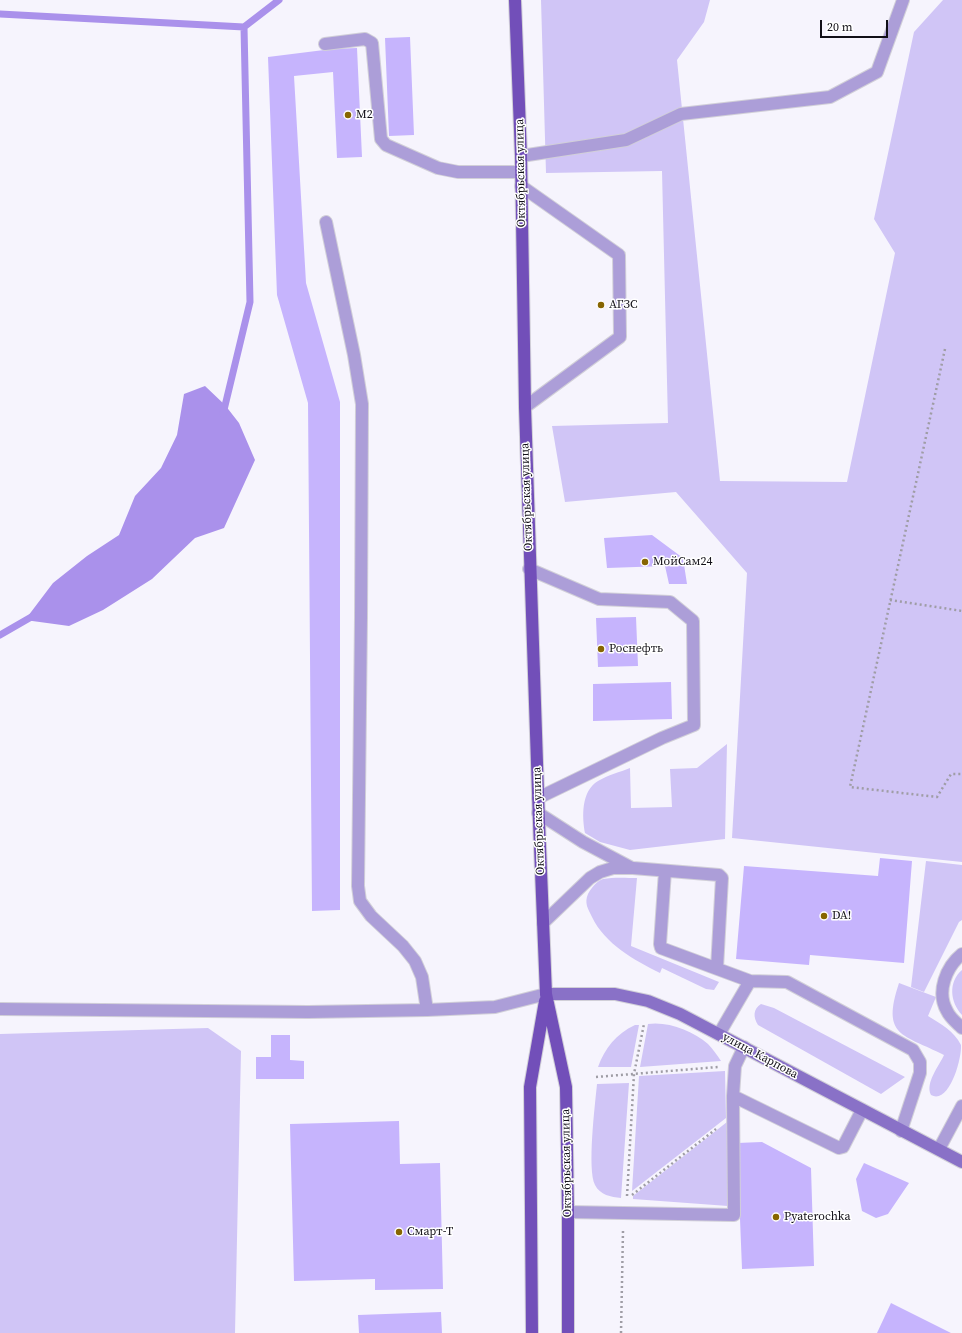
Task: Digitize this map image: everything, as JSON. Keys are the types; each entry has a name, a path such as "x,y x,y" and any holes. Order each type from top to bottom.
{"main road":[{"name":"Октябрьская улица","path":"515,0 521,156 525,407 538,813 546,994 566,1087 568,1333"},
{"name":"Октябрьская улица","path":"532,1333 530,1087 546,994"},
{"name":"улица Карпова","path":"546,994 615,994 648,1001 680,1014 962,1162"}],"lane":[{"path":"521,156 626,140 681,114 830,97 877,72 903,0"},
{"path":"325,44 365,39 372,43 381,139 386,145 445,170 458,172 521,172"},
{"path":"521,186 620,255 620,337 525,407"},
{"path":"326,222 354,355 362,404 358,886 360,901 371,916 403,946 414,961 422,978 426,1010"},
{"path":"530,569 599,599 670,602 693,621 694,725 662,738 538,798"},
{"path":"538,813 583,842 633,868"},
{"path":"543,923 595,874 613,868 633,868 720,875 722,877 716,968"},
{"path":"665,871 660,946 662,948 750,981 787,982 913,1050 920,1062 920,1073 901,1131"},
{"path":"962,954 956,959 947,975 943,986 942,996 948,1013 962,1028"},
{"path":"719,1034 750,981"},
{"path":"0,1009 308,1012 426,1010 495,1007 546,994"},
{"path":"568,1212 734,1215 732,1096 735,1066 744,1047"},
{"path":"732,1096 839,1148 843,1147 862,1110"},
{"path":"938,1149 962,1106"}],"path":[{"path":"945,349 850,787 937,797 951,774 962,774"},
{"path":"890,600 962,611"},
{"path":"644,1024 634,1074 627,1199 732,1116"},
{"path":"596,1077 735,1066"},
{"path":"621,1333 624,1229"}],"shaded area":[{"path":"541,0 710,0 704,22 677,60 720,481 847,482 895,253 874,219 914,32 943,0 962,0 962,862 732,838 747,573 676,492 565,502 552,426 668,423 662,171 546,173"},
{"path":"205,386 225,405 239,423 255,460 224,528 195,538 152,579 103,610 69,626 25,620 53,583 87,556 119,535 135,496 161,468 177,435 184,394"},
{"path":"727,744 725,839 630,850 600,842 585,833 583,820 584,805 588,791 592,785 598,781 630,768 631,808 672,807 670,769 697,768"},
{"path":"926,861 962,865 962,920 959,922 924,992 911,987"},
{"path":"637,878 631,946 719,982 714,990 706,989 662,968 660,973 650,968 630,957 612,943 598,927 586,903 588,894 592,887 603,879"},
{"path":"962,970 962,1015 955,1004 952,992 954,980"},
{"path":"899,983 936,997 928,1016 951,1032 961,1045 957,1070 953,1079 949,1087 937,1096 931,1095 930,1085 933,1075 944,1055 907,1037 899,1031 895,1024 893,1014 894,1001"},
{"path":"761,1004 774,1008 905,1077 881,1094 758,1025 755,1019 755,1011"},
{"path":"648,1024 664,1024 688,1031 708,1044 721,1061 640,1067"},
{"path":"635,1025 639,1025 631,1067 598,1067 612,1042 622,1033"},
{"path":"208,1028 241,1051 235,1333 0,1333 0,1034"},
{"path":"725,1071 726,1118 632,1191 639,1076"},
{"path":"629,1083 621,1198 603,1193 595,1185 592,1165 592,1136 597,1084"},
{"path":"727,1122 728,1206 633,1199 633,1196"}],"building":[{"path":"410,37 414,135 389,136 385,38"},
{"path":"357,48 362,157 337,158 333,72 294,76 306,283 340,402 340,910 312,911 308,403 277,295 268,57 332,49"},
{"name":"МойСам24","path":"652,535 683,558 687,584 669,584 665,566 607,568 604,538"},
{"path":"636,617 638,666 598,667 596,618"},
{"path":"671,682 672,719 593,721 593,684"},
{"name":"DA!","path":"880,858 912,861 904,963 810,955 809,965 736,959 744,866 878,876"},
{"path":"271,1035 290,1035 290,1060 304,1061 304,1079 256,1079 256,1057 271,1057"},
{"path":"399,1121 400,1164 440,1163 443,1289 375,1290 375,1279 294,1281 290,1124"},
{"name":"Pyaterochka","path":"762,1142 811,1168 814,1266 742,1269 737,1143"},
{"path":"864,1163 909,1183 888,1214 876,1218 862,1211 856,1179"},
{"path":"891,1303 951,1333 877,1333"},
{"path":"441,1312 442,1333 359,1333 358,1315"}],"waterway":[{"path":"0,14 244,27 279,0"},
{"path":"223,414 250,302 244,27"},
{"path":"0,635 33,616"}],"place":[{"name":"М2","path":"348,115"},
{"name":"АГЗС","path":"601,305"},
{"name":"МойСам24","path":"645,562"},
{"name":"Роснефть","path":"601,649"},
{"name":"DA!","path":"824,916"},
{"name":"Pyaterochka","path":"776,1217"},
{"name":"Смарт-Т","path":"399,1232"}]}
